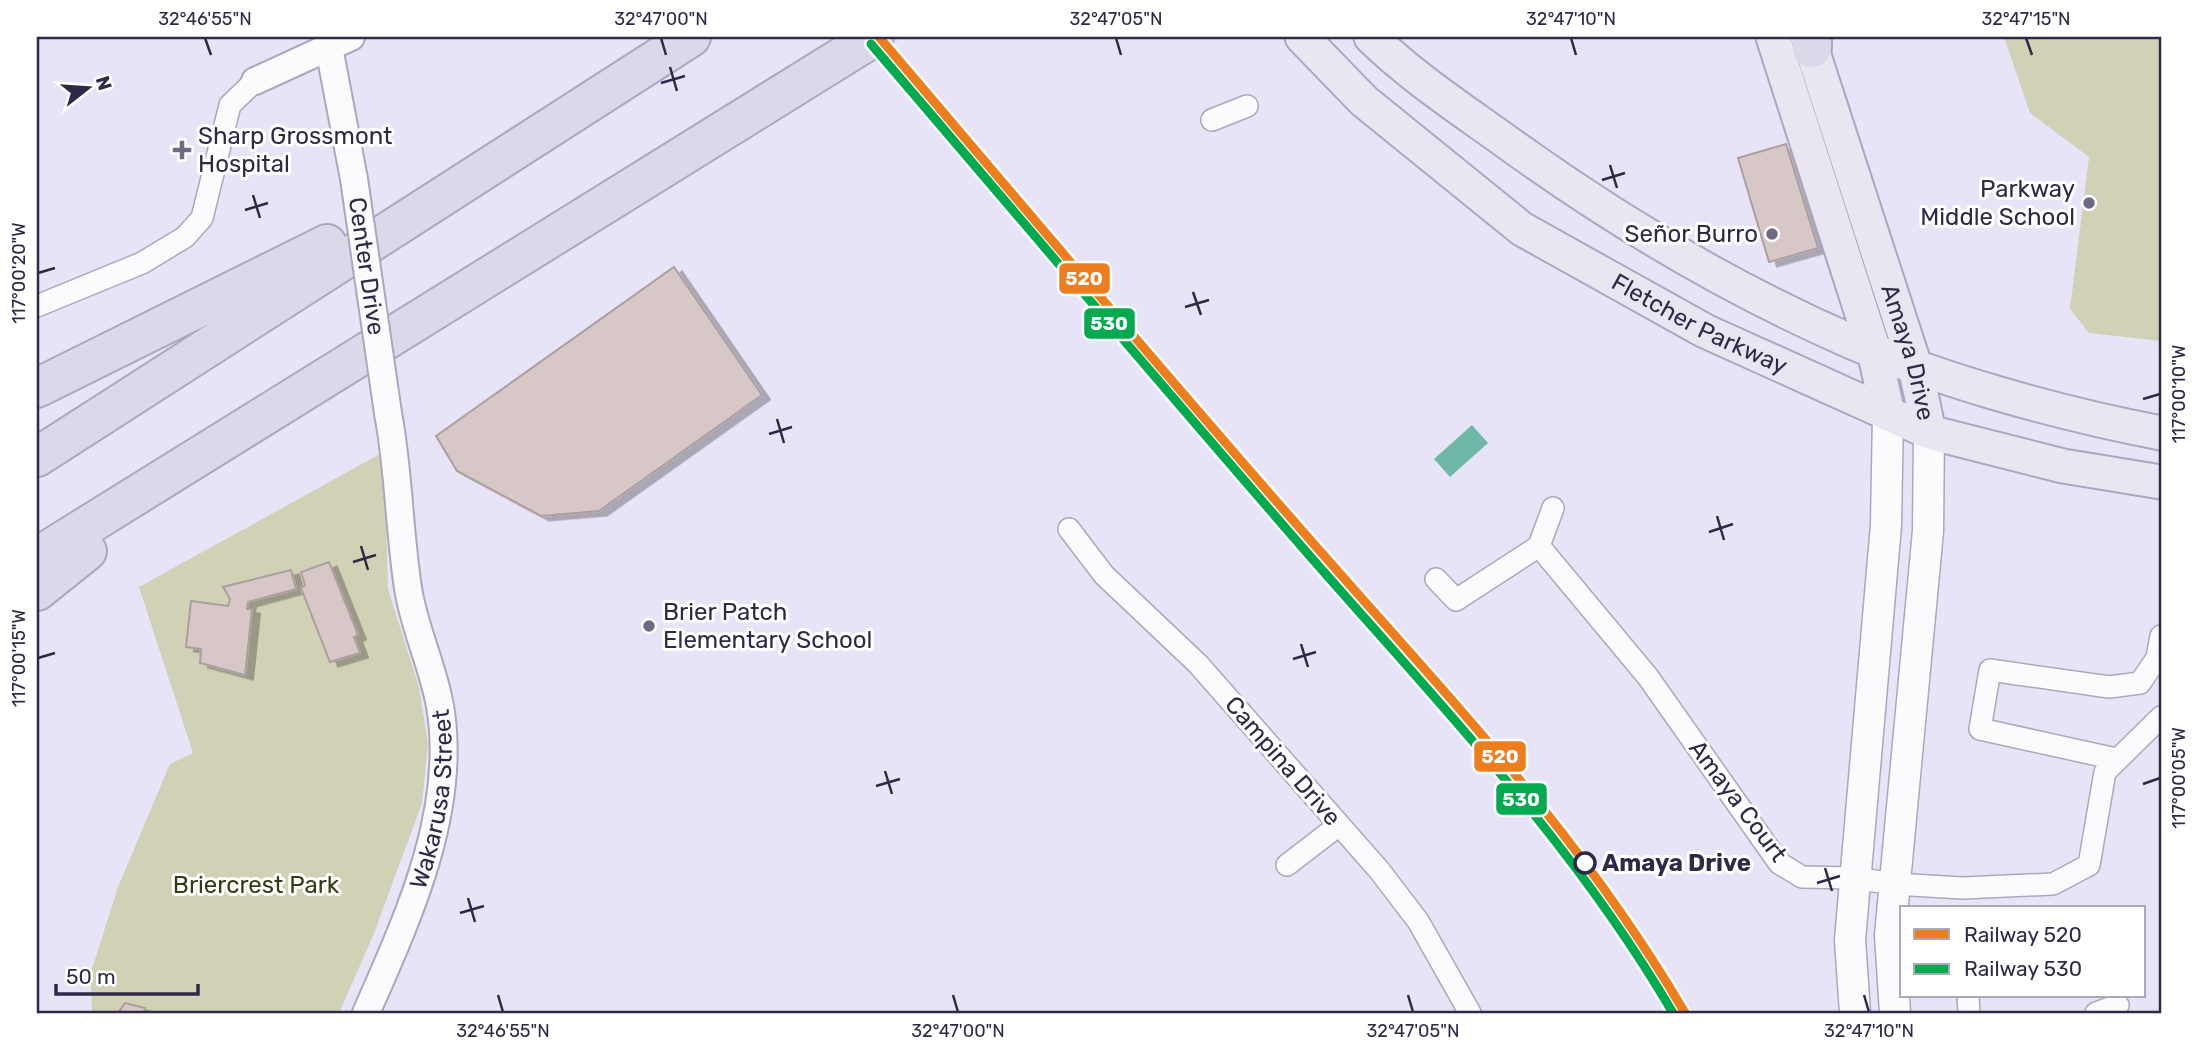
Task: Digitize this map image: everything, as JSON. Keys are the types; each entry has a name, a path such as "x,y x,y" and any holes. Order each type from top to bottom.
{"highway":[{"path":"37,457 691,37"},
{"path":"37,557 874,37"},
{"path":"37,387 477,172"},
{"path":"37,591 242,431"}],"main road":[{"name":"Fletcher Parkway","path":"1302,37 1364,101 1522,229 1706,331 1929,432 2063,466 2161,482"},
{"name":"Fletcher Parkway","path":"1371,37 1400,65 1634,229 1740,287 1874,351 1915,366 2095,420 2161,433"},
{"name":"Amaya Drive","path":"1773,37 1874,351 1888,414 1886,525 1850,940 1855,1013"},
{"name":"Amaya Drive","path":"1811,41 1915,366 1929,432 1928,531 1890,935 1895,1013"}],"street":[{"path":"37,306 142,263 185,237 202,218 230,105 255,81 336,40"},
{"name":"Center Drive","path":"336,40 388,413"},
{"path":"1212,120 1247,106"},
{"name":"Wakarusa Street","path":"366,1013 418,884 440,799 443,754 440,708 408,592 388,413"},
{"path":"1436,579 1456,600 1539,546 1553,508"},
{"name":"Campina Drive","path":"1069,529 1104,575 1198,664 1418,920 1470,1013"},
{"name":"Amaya Court","path":"1539,546 1648,677 1779,863 1802,877 1855,878 1964,898 2053,884 2089,865 2105,772 2116,759"},
{"path":"2161,636 2157,658 2140,683 2109,687 1990,670 1980,729 2116,759 2161,717"},
{"path":"1287,865 1339,825"},
{"path":"2096,1013 2118,1005"}],"green space":[{"name":"Parkway Middle School","path":"2004,37 2161,37 2161,341 2089,333 2070,309 2089,157 2030,113"},
{"name":"Briercrest Park","path":"380,454 385,484 388,589 419,687 428,744 422,803 373,936 339,1013 92,1013 91,972 118,887 170,764 193,753 139,587"}],"shaded area":[{"path":"1472,425 1488,443 1450,477 1434,459"}],"building":[{"path":"1786,144 1818,248 1769,262 1738,158"},
{"path":"674,267 762,395 599,511 541,516 457,471 436,436"},
{"path":"329,562 358,635 354,637 360,653 330,662 301,588 305,585 301,572"},
{"path":"291,570 296,589 248,602 247,609 252,609 245,675 200,663 201,649 186,647 191,601 228,606 230,599 223,587"},
{"path":"125,1003 145,1008 144,1013 118,1013"}],"rail line":[{"name":"520","path":"879,37 1214,429 1517,777 1605,890 1685,1013"},
{"name":"530","path":"871,44 1204,434 1505,779 1593,892 1673,1013"}],"place":[{"name":"Sharp Grossmont Hospital","path":"182,150"},
{"name":"Parkway Middle School","path":"2089,203"},
{"name":"Señor Burro","path":"1772,234"},
{"name":"Brier Patch Elementary School","path":"649,626"},
{"name":"Amaya Drive","path":"1585,863"}]}
